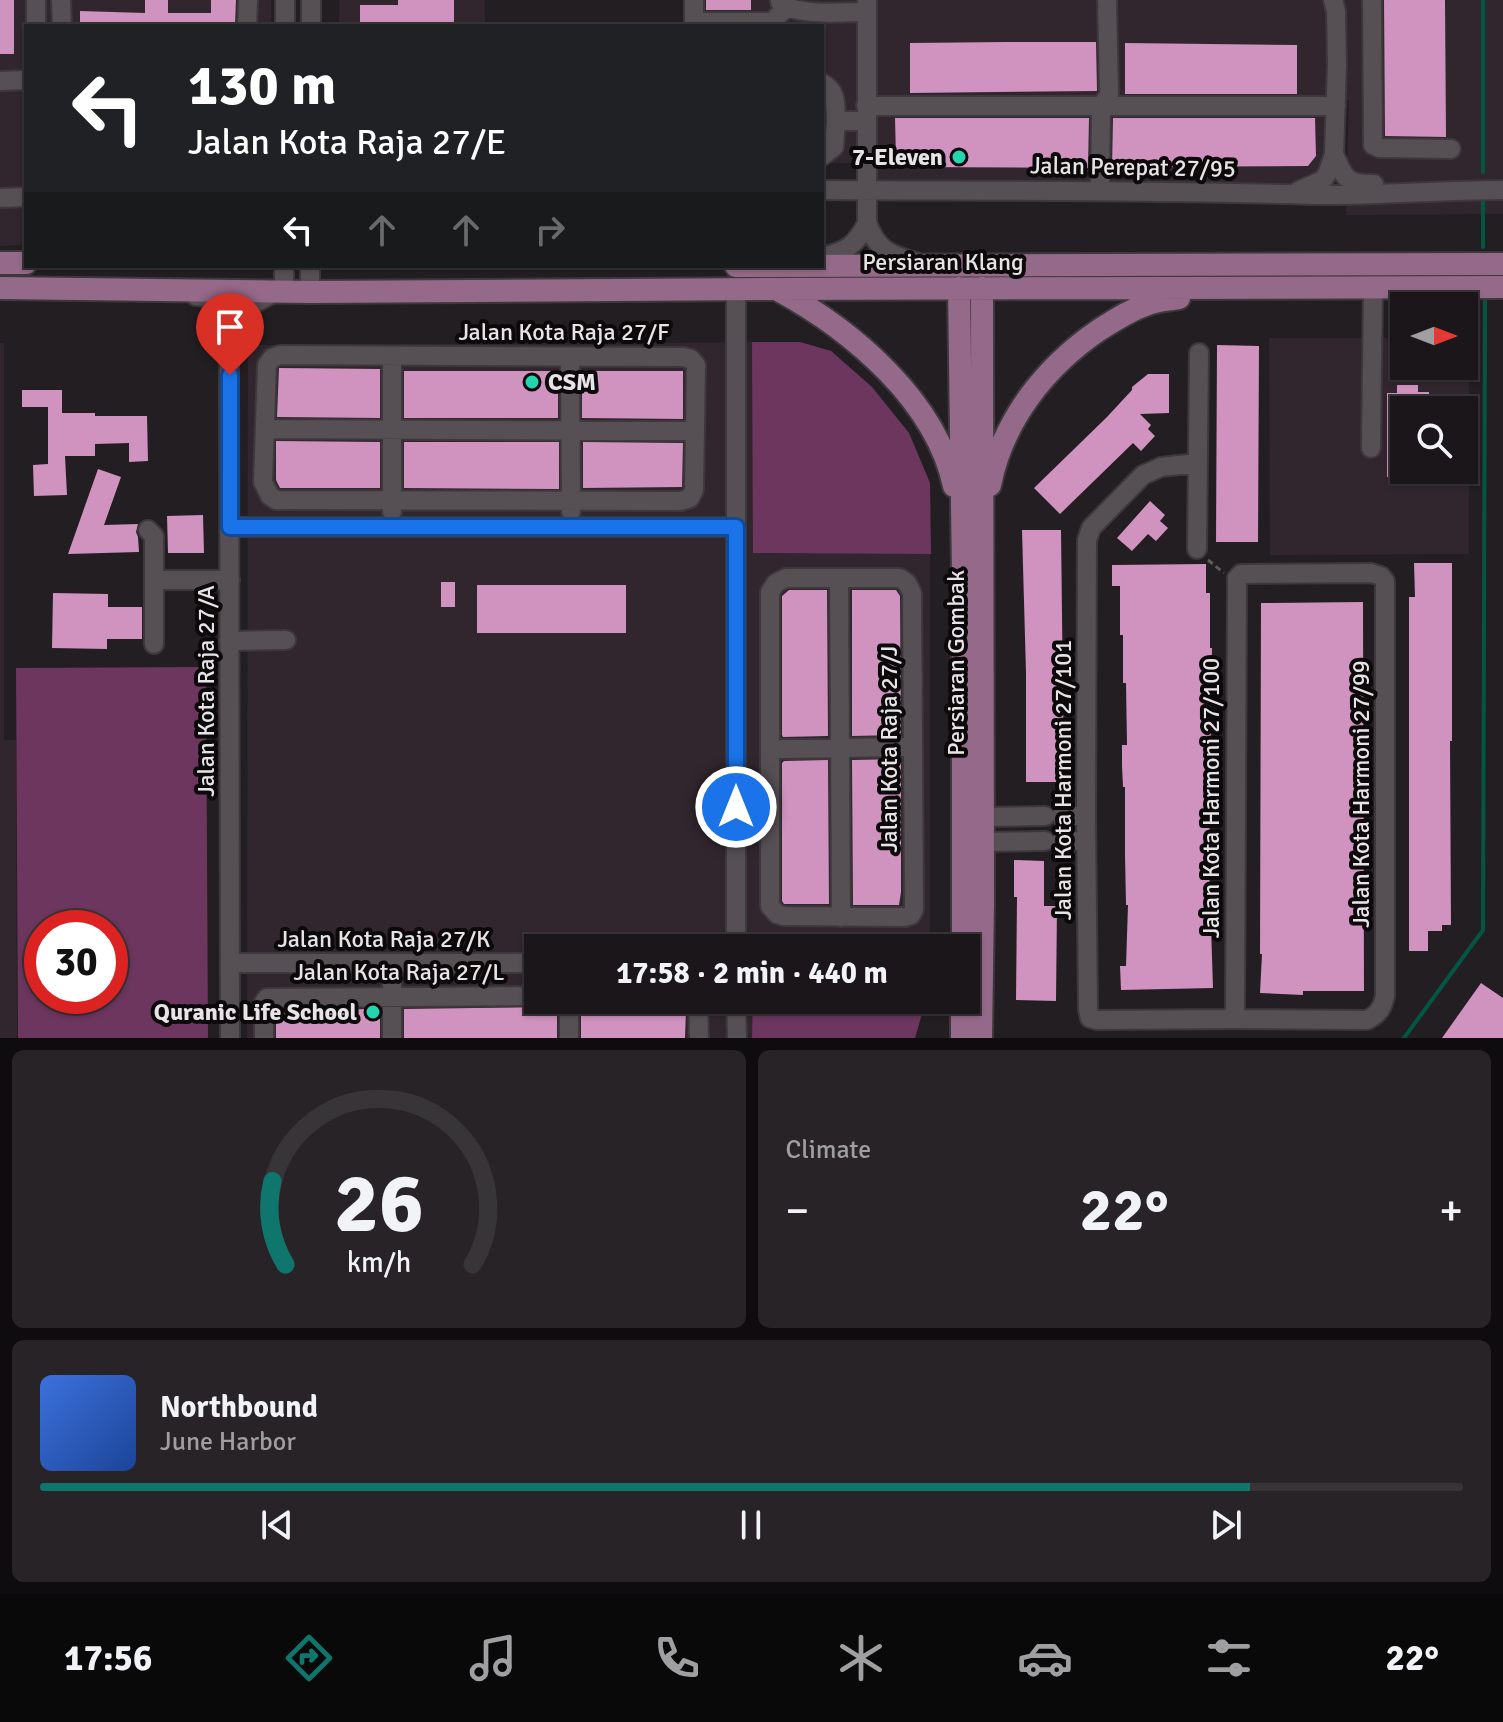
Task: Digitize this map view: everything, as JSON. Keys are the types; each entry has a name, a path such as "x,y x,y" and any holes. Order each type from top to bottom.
{"main road":[{"path":"0,263 24,263"},
{"name":"Persiaran Klang","path":"0,288 280,292 736,289 774,274 930,266 1503,264"},
{"name":"Persiaran Klang","path":"746,268 774,274 959,288 1503,287"},
{"path":"774,274 865,350 908,395 949,463 972,527"},
{"path":"972,527 1004,439 1031,393 1087,338 1122,314 1151,302 1243,287"},
{"name":"Persiaran Gombak","path":"959,288 972,527 982,817 981,1038"},
{"name":"Persiaran Gombak","path":"963,934 972,527 982,288"},
{"path":"982,978 991,1022 998,1038"},
{"path":"950,1038 958,1014"},
{"path":"962,1014 962,1038"}],"street":[{"path":"36,0 36,24"},
{"path":"61,0 62,24"},
{"path":"247,24 248,0"},
{"path":"285,0 285,24"},
{"path":"311,0 311,24"},
{"path":"694,0 694,24 772,24 783,4 799,11 867,6 867,223 872,237 885,251 930,266"},
{"path":"1100,190 1101,106 1109,95 1107,0"},
{"path":"1292,193 1323,180 1334,154 1337,64 1333,0"},
{"path":"1372,0 1373,145 1379,148 1451,149"},
{"path":"1337,64 1372,66"},
{"path":"0,81 24,80"},
{"path":"824,84 835,95 836,121 834,147 824,154"},
{"path":"836,121 866,114 1101,106 1336,106"},
{"name":"Jalan Perepat 27/95","path":"1334,154 1349,181 1362,184 1412,183 1444,190"},
{"name":"Jalan Perepat 27/95","path":"824,190 1100,190 1316,195 1503,190"},
{"path":"0,198 24,197"},
{"path":"824,256 853,246 867,223"},
{"path":"280,292 284,268"},
{"path":"310,268 310,292"},
{"path":"1371,448 1373,287"},
{"path":"736,289 736,934"},
{"name":"Jalan Kota Raja 27/A","path":"172,291 220,303 229,344 230,1038"},
{"name":"Jalan Kota Raja 27/A","path":"229,344 241,314 248,307 280,292"},
{"path":"1197,549 1199,353"},
{"name":"Jalan Kota Raja 27/F","path":"280,355 392,356 691,359 696,365 694,490 690,498 681,501 276,500 270,496 263,482 267,365 272,358 280,355"},
{"path":"392,356 392,527"},
{"path":"570,357 571,527"},
{"path":"265,429 695,431"},
{"name":"Jalan Kota Harmoni 27/101","path":"1197,463 1161,467 1143,475 1091,528 1087,540 1088,1009 1090,1018 1097,1020 1235,1019"},
{"path":"230,527 736,527"},
{"path":"148,530 154,536 154,644"},
{"name":"Jalan Kota Harmoni 27/99","path":"1235,1019 1367,1020 1382,1009 1385,996 1385,581 1371,573 1241,574 1237,578"},
{"name":"Jalan Kota Raja 27/J","path":"770,619 770,592 776,583 786,578 900,578 912,593 914,909 911,915 905,917 784,916 777,914 770,906 770,869"},
{"path":"839,578 841,917"},
{"name":"Jalan Kota Harmoni 27/100","path":"1235,1019 1237,578"},
{"path":"155,580 230,580"},
{"path":"736,619 770,619 770,869 736,870"},
{"path":"229,641 286,640"},
{"path":"782,749 903,747"},
{"path":"1049,816 1049,841"},
{"path":"982,817 1086,816"},
{"path":"982,842 1086,841"},
{"name":"Jalan Kota Raja 27/K","path":"230,963 524,963"},
{"path":"392,963 392,1038"},
{"name":"Jalan Kota Raja 27/L","path":"264,1038 264,1002 271,997 524,996"},
{"path":"569,1014 569,1038"},
{"path":"698,1014 699,1038"},
{"path":"736,1014 737,1038"}],"path":[{"path":"1197,549 1226,575 1237,578"}],"shaded area":[{"path":"0,0 271,0 271,24 24,24 24,245 0,246"},
{"path":"339,0 485,0 485,24 339,24"},
{"path":"699,0 856,0 856,163 824,163 824,24 699,24"},
{"path":"877,0 1503,0 1503,214 1346,215 1349,100 877,101"},
{"path":"872,110 1330,110 1329,153 1322,172 1289,188 872,184"},
{"path":"1269,338 1390,338 1390,380 1469,380 1469,396 1390,396 1390,484 1469,484 1469,554 1270,555"},
{"path":"752,342 800,342 831,351 872,387 909,433 930,483 931,554 753,553"},
{"path":"800,342 831,351 872,387 909,433 930,483 930,934 524,934 524,1014 922,1014 915,1038 247,1038 248,345"},
{"path":"0,343 4,343 4,740 16,740 17,1038 0,1038"},
{"path":"206,667 208,1038 18,1038 16,668"},
{"path":"753,1014 922,1014 915,1038 752,1038"}],"building":[{"path":"0,0 14,0 14,54 0,54"},
{"path":"145,0 168,0 168,13 211,13 211,0 236,0 235,24 80,24 80,11 145,13"},
{"path":"398,0 454,0 454,24 360,24 360,5 398,5"},
{"path":"706,0 751,0 751,10 706,10"},
{"path":"1384,0 1445,0 1446,137 1385,136"},
{"path":"1096,42 1097,91 910,93 910,43"},
{"path":"1125,43 1297,45 1297,94 1125,94"},
{"path":"895,118 1089,118 1088,168 906,167 896,159"},
{"path":"1113,118 1315,118 1316,156 1308,166 1112,167"},
{"path":"1217,345 1259,346 1258,542 1216,542"},
{"path":"279,368 380,369 380,418 277,417"},
{"path":"404,371 558,371 558,418 404,418"},
{"path":"582,371 683,371 683,419 582,418"},
{"path":"1148,374 1169,374 1169,413 1140,414 1151,425 1148,429 1155,436 1141,451 1133,443 1060,514 1034,488"},
{"path":"1397,385 1418,385 1418,392 1429,392 1429,396 1390,396 1390,477 1387,477 1387,393 1397,393"},
{"path":"22,390 62,390 62,413 147,416 148,461 129,462 129,443 95,444 95,456 65,456 67,495 34,496 33,465 48,464 48,407 22,407"},
{"path":"276,441 380,442 380,488 280,488 276,480"},
{"path":"404,442 559,442 559,489 404,488"},
{"path":"583,442 683,443 682,487 583,488"},
{"path":"98,469 121,477 104,525 138,524 139,552 68,554"},
{"path":"1150,501 1165,515 1160,521 1168,528 1156,541 1148,534 1132,551 1117,538"},
{"path":"203,515 204,553 168,553 167,516"},
{"path":"1022,530 1061,530 1064,782 1026,782"},
{"path":"1414,563 1452,563 1451,925 1442,925 1442,931 1428,931 1428,951 1409,951 1409,597 1415,597"},
{"path":"1206,564 1212,648 1209,864 1213,988 1121,990 1120,966 1126,966 1128,905 1122,766 1122,745 1127,745 1126,683 1123,683 1123,635 1120,635 1120,586 1112,586 1112,565"},
{"path":"441,582 455,582 455,607 441,607"},
{"path":"477,585 626,585 626,633 477,633"},
{"path":"789,590 827,590 828,736 782,735 782,596"},
{"path":"852,590 896,590 900,596 899,735 852,736"},
{"path":"53,593 108,594 108,607 142,607 142,639 107,639 107,649 52,648"},
{"path":"1363,602 1364,991 1303,991 1303,995 1260,993 1261,603"},
{"path":"899,759 899,905 853,905 852,760"},
{"path":"828,760 829,904 784,904 782,763"},
{"path":"1014,860 1044,861 1044,906 1057,906 1056,1001 1016,1000 1017,897 1014,897"},
{"path":"1481,983 1503,998 1503,1038 1442,1038"},
{"path":"524,1007 524,1014 557,1014 557,1038 404,1038 404,1009"},
{"path":"380,1009 380,1038 276,1038 276,1010"},
{"path":"581,1014 686,1014 685,1038 581,1038"}],"waterway":[{"path":"1483,0 1483,172"},
{"path":"1483,201 1483,247"},
{"path":"1404,1038 1483,930 1485,295"}],"place":[{"name":"7-Eleven","path":"959,157"},
{"name":"CSM","path":"532,382"},
{"name":"Quranic Life School","path":"373,1012"}],"route":[{"path":"230,375 230,527 736,527 736,807"}]}
